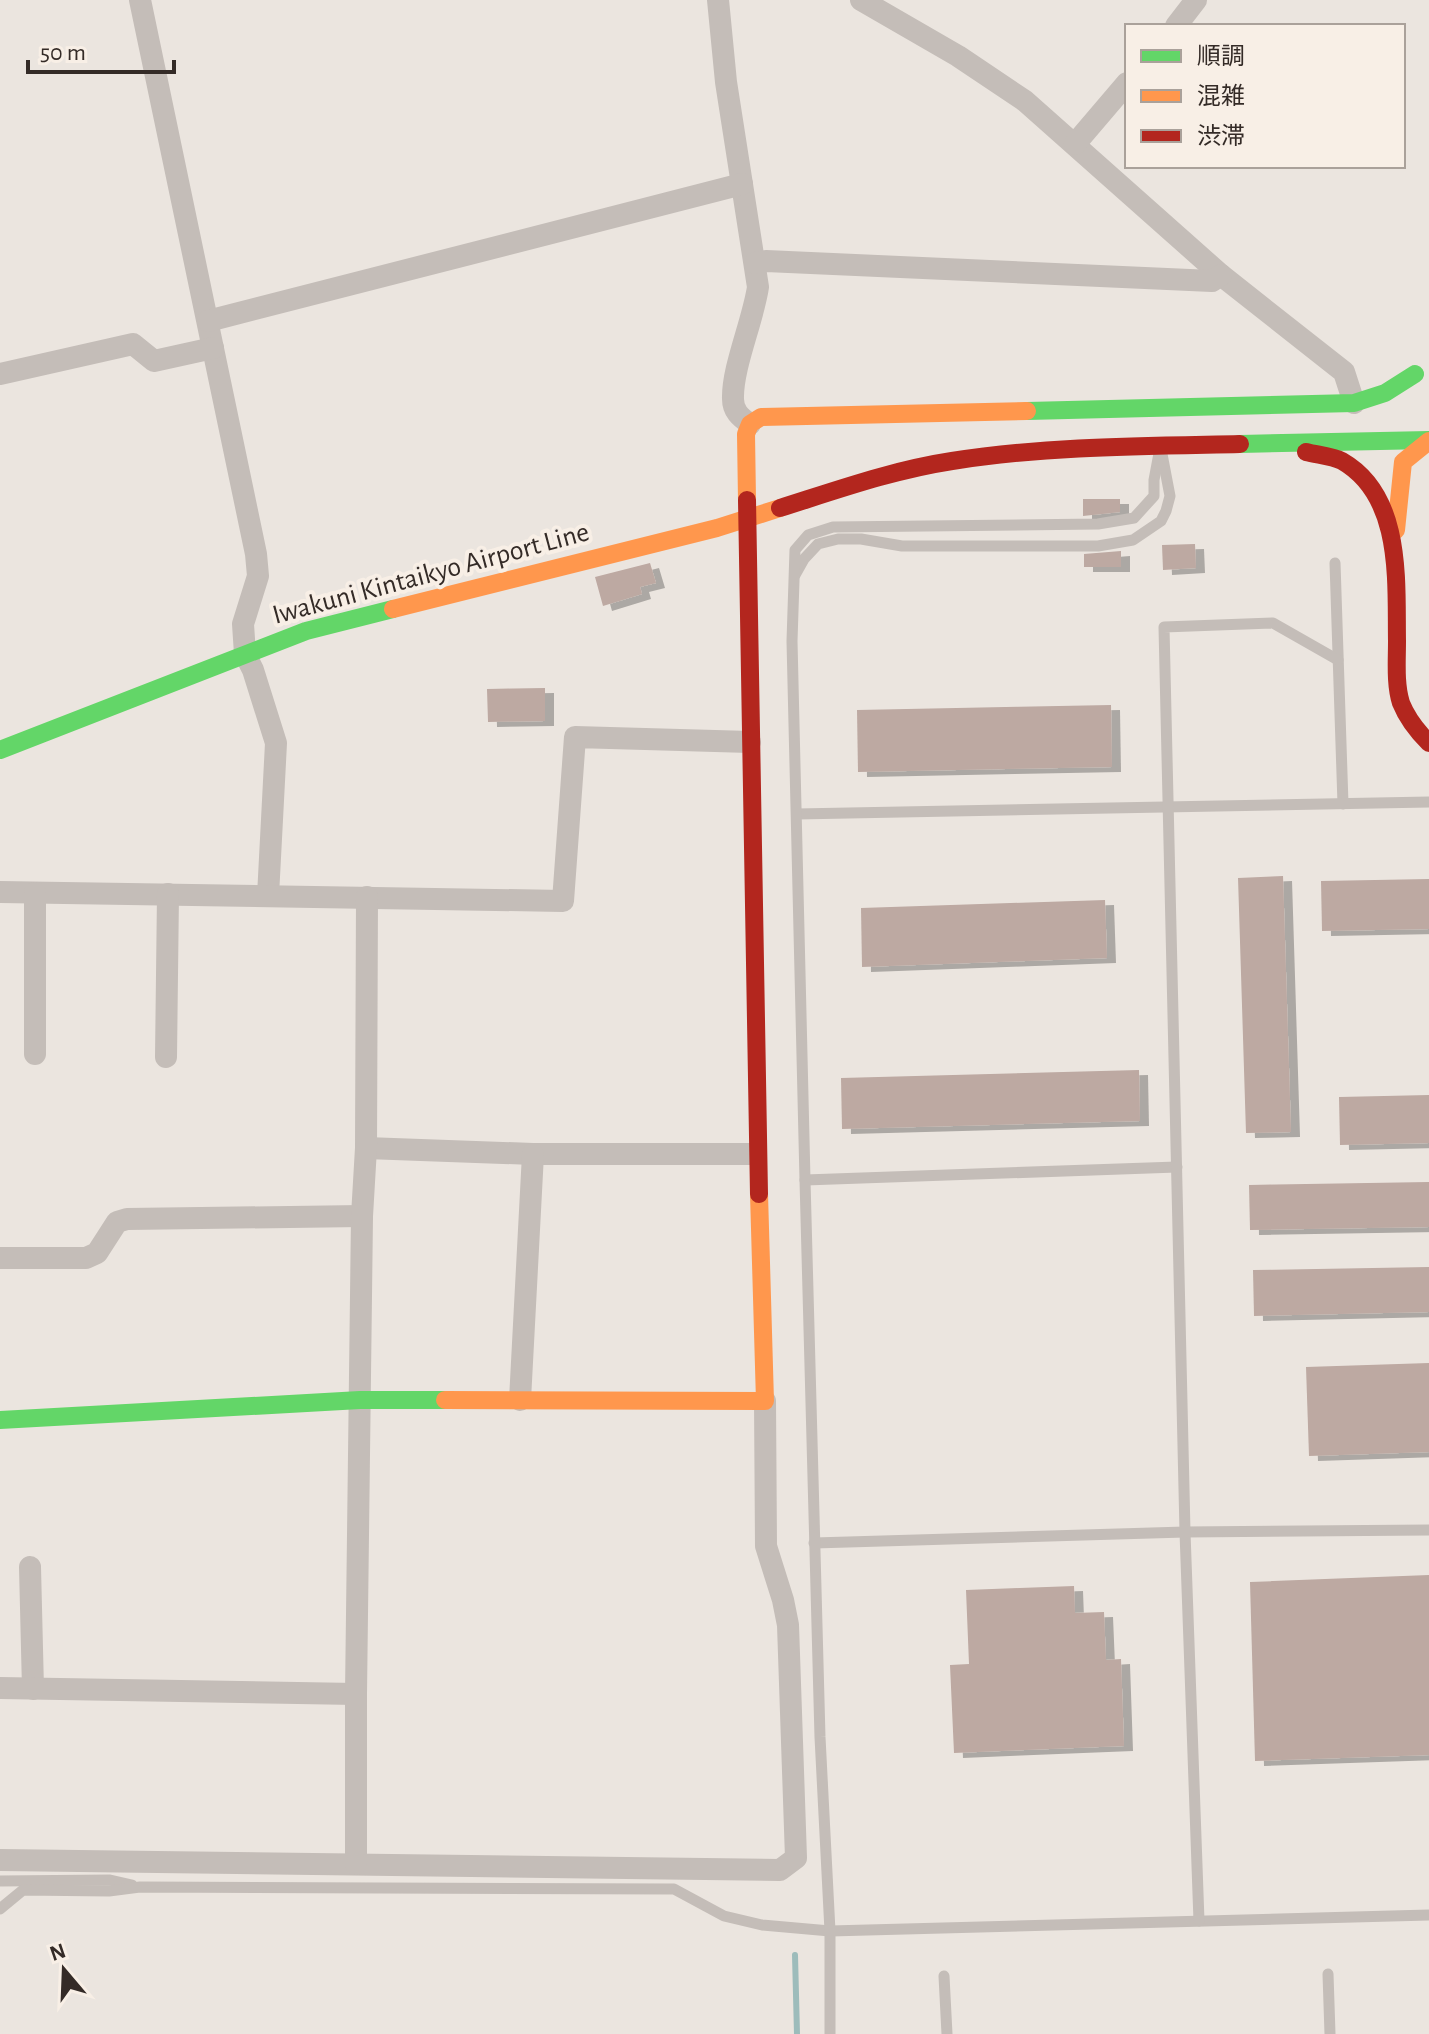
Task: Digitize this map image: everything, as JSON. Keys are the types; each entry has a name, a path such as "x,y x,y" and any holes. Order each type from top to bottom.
{"street":[{"path":"140,0 256,554 258,576 243,624 245,654 276,743 268,896"},
{"path":"718,0 726,82 758,287 733,400 738,416 750,424"},
{"path":"861,0 969,63 1025,101 1221,275 1344,372 1354,403"},
{"path":"1178,24 1196,0"},
{"path":"1075,144 1125,85"},
{"path":"208,321 742,184"},
{"path":"755,263 1212,281 1221,275"},
{"path":"0,374 133,344 154,361 213,348"},
{"path":"0,1860 780,1870 796,1858 788,1625 766,1546 750,742 746,434 750,424 761,417 1354,403 1385,393 1422,366"},
{"path":"1193,446 1429,441"},
{"path":"1394,560 1399,478 1403,462 1429,441"},
{"path":"1193,446 1231,452 1311,452 1339,458 1362,474 1381,500 1388,517 1394,560 1401,701 1413,727 1429,743"},
{"name":"Iwakuni Kintaikyo Airport Line","path":"0,750 306,631 646,547 888,474 952,461 1041,451 1193,446"},
{"path":"0,892 563,901 575,737 750,742"},
{"path":"35,893 35,1054"},
{"path":"166,1057 168,894"},
{"path":"356,1864 367,897"},
{"path":"366,1148 533,1154 756,1154"},
{"path":"520,1400 533,1154"},
{"path":"0,1258 86,1258 97,1253 117,1222 127,1219 362,1216"},
{"path":"0,1420 360,1400 765,1401"},
{"path":"30,1567 33,1689"},
{"path":"0,1688 356,1694"}],"lane":[{"path":"794,577 804,559 818,544 838,539 861,539 902,546 1098,546 1133,540 1161,521 1166,511 1170,496 1161,446"},
{"path":"830,2034 830,1931 814,1543 792,641 795,550 808,535 833,527 1098,524 1134,518 1154,496 1161,446"},
{"path":"1335,563 1343,804"},
{"path":"1199,1921 1185,1532 1164,627 1273,623 1338,660"},
{"path":"797,814 1429,802"},
{"path":"805,1180 1177,1167"},
{"path":"814,1543 1185,1532 1429,1530"},
{"path":"0,1881 110,1880 140,1887"},
{"path":"0,1909 23,1890 109,1891 140,1887 674,1889 724,1916 762,1925 830,1931 1429,1915"},
{"path":"1328,1974 1330,2034"},
{"path":"944,1976 947,2034"}],"building":[{"path":"1083,499 1120,499 1120,512 1083,516"},
{"path":"1195,544 1196,568 1163,570 1162,545"},
{"path":"1121,551 1121,567 1084,567 1084,554"},
{"path":"650,563 656,583 640,587 642,594 603,606 595,577"},
{"path":"545,688 545,721 488,722 487,689"},
{"path":"1111,705 1112,767 858,772 857,710"},
{"path":"1283,876 1291,1132 1246,1133 1238,878"},
{"path":"1429,879 1429,929 1322,931 1321,881"},
{"path":"1105,900 1107,958 862,967 861,908"},
{"path":"1139,1070 1140,1121 842,1129 841,1078"},
{"path":"1429,1095 1429,1143 1340,1145 1339,1097"},
{"path":"1429,1182 1429,1227 1250,1230 1249,1185"},
{"path":"1429,1267 1429,1312 1254,1316 1253,1270"},
{"path":"1429,1363 1429,1452 1309,1456 1306,1367"},
{"path":"1429,1575 1429,1755 1255,1761 1250,1582"},
{"path":"1074,1586 1075,1613 1104,1612 1106,1660 1121,1659 1124,1746 954,1753 950,1665 969,1664 966,1590"}],"waterway":[{"path":"795,1955 797,2034"}],"traffic: fast":[{"path":"1027,411 1354,403 1385,393 1415,374"},
{"path":"1240,444 1429,440"},
{"path":"0,750 306,631 393,609"},
{"path":"0,1420 360,1400 445,1400"}],"traffic: slow":[{"path":"747,500 746,434 750,424 761,417 1027,411"},
{"path":"1396,530 1403,462 1429,441"},
{"path":"393,609 717,528 780,508"},
{"path":"445,1400 765,1401 759,1194"}],"traffic: jam":[{"path":"780,508 887,475 952,461 1060,450 1240,444"},
{"path":"1306,452 1342,461 1362,476 1376,495 1386,518 1392,542 1397,592 1399,696 1409,719 1429,743"},
{"path":"747,500 759,1194"}]}
